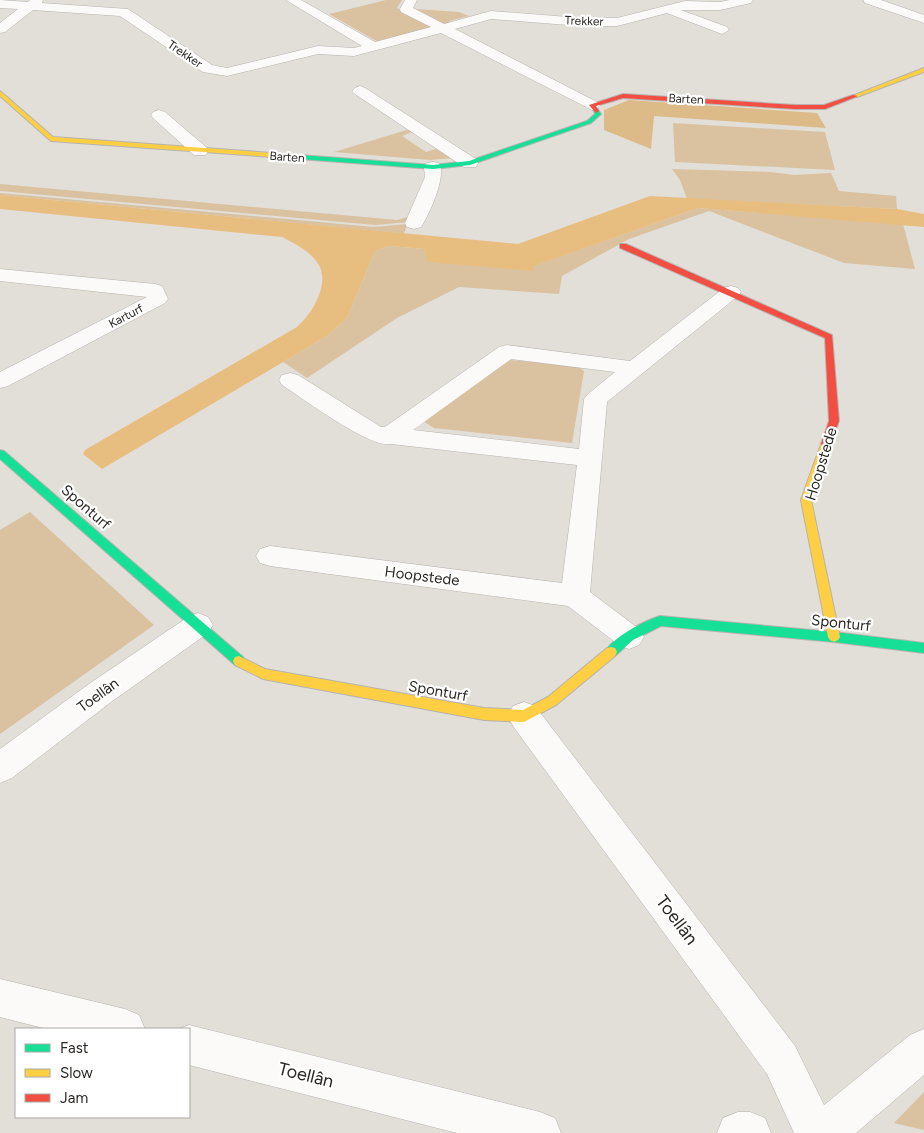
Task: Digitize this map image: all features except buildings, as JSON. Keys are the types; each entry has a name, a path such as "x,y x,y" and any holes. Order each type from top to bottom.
{"street":[{"path":"292,0 374,48"},
{"path":"411,0 406,9 592,105"},
{"name":"Trekker","path":"0,4 34,3 122,12 208,69 227,72 318,50 354,52 374,48 491,15 581,22 617,22 685,5 747,0"},
{"path":"868,0 924,19"},
{"path":"0,28 34,3"},
{"path":"666,9 722,30"},
{"name":"Barten","path":"0,93 51,139 433,167 470,163 590,122 598,114 592,105 622,96 795,107 825,107 924,70"},
{"path":"360,91 470,163"},
{"path":"160,115 200,151"},
{"path":"414,223 434,176 433,167"},
{"name":"Hoopstede","path":"623,246 731,292 829,337 834,421 806,500 834,637"},
{"name":"Karturf","path":"0,275 156,290 158,299 0,381"},
{"path":"575,596 588,458 596,399 731,292"},
{"path":"387,437 507,352 635,368"},
{"path":"290,380 375,434 387,437 588,458"},
{"name":"Sponturf","path":"0,453 198,625 233,659 248,669 263,674 484,714 524,716 552,701 630,637 660,622 834,637 924,648"},
{"name":"Hoopstede","path":"270,556 575,596 630,637"},
{"name":"Toellân","path":"0,768 100,693 198,625"},
{"name":"Toellân","path":"524,716 781,1060 816,1133"},
{"path":"0,998 121,1028"},
{"name":"Toellân","path":"190,1045 540,1133"},
{"path":"823,1133 924,1049"},
{"path":"738,1133 750,1133"}],"shaded area":[{"path":"386,0 402,0 397,8 436,28 380,43 329,14"},
{"path":"416,9 459,12 469,16 449,21 452,24 444,26 439,21"},
{"path":"629,100 817,113 826,128 654,116 651,149 604,130 604,110"},
{"path":"673,123 825,132 835,170 675,162"},
{"path":"410,129 414,131 402,136 426,152 439,148 454,158 430,160 334,152"},
{"path":"672,169 771,172 794,175 831,173 839,191 896,196 897,209 687,199 680,180"},
{"path":"0,184 397,220 411,216 409,222 375,225 0,191"},
{"path":"0,193 374,227 408,224 404,233 400,233 0,195"},
{"path":"0,195 518,244 650,196 897,209 924,214 924,227 698,208 534,266 533,271 428,262 424,249 389,246 375,251 347,318 327,336 102,469 83,454 85,450 297,327 309,314 318,297 322,279 321,270 310,254 282,237 0,209"},
{"path":"698,208 903,224 915,269 844,263 709,211 629,239 562,276 559,294 459,287 397,318 307,378 283,362 327,336 347,318 375,251 389,246 425,249 533,270 533,266"},
{"path":"510,360 578,366 584,371 572,443 434,428 423,421"},
{"path":"30,512 154,625 0,734 0,530"},
{"path":"924,1092 924,1130 894,1123"}],"traffic: fast":[{"path":"286,156 433,167 470,163 589,122 598,114 596,111"},
{"path":"0,453 239,661"},
{"path":"611,652 629,637 660,621 834,637 924,648"}],"traffic: slow":[{"path":"855,96 924,70"},
{"path":"0,93 51,139 286,156"},
{"path":"826,444 806,500 834,637"},
{"path":"239,661 263,674 484,714 524,716 552,701 611,652"}],"traffic: jam":[{"path":"596,111 592,105 623,96 795,107 825,107 855,96"},
{"path":"623,246 829,337 834,421 826,444"}]}
